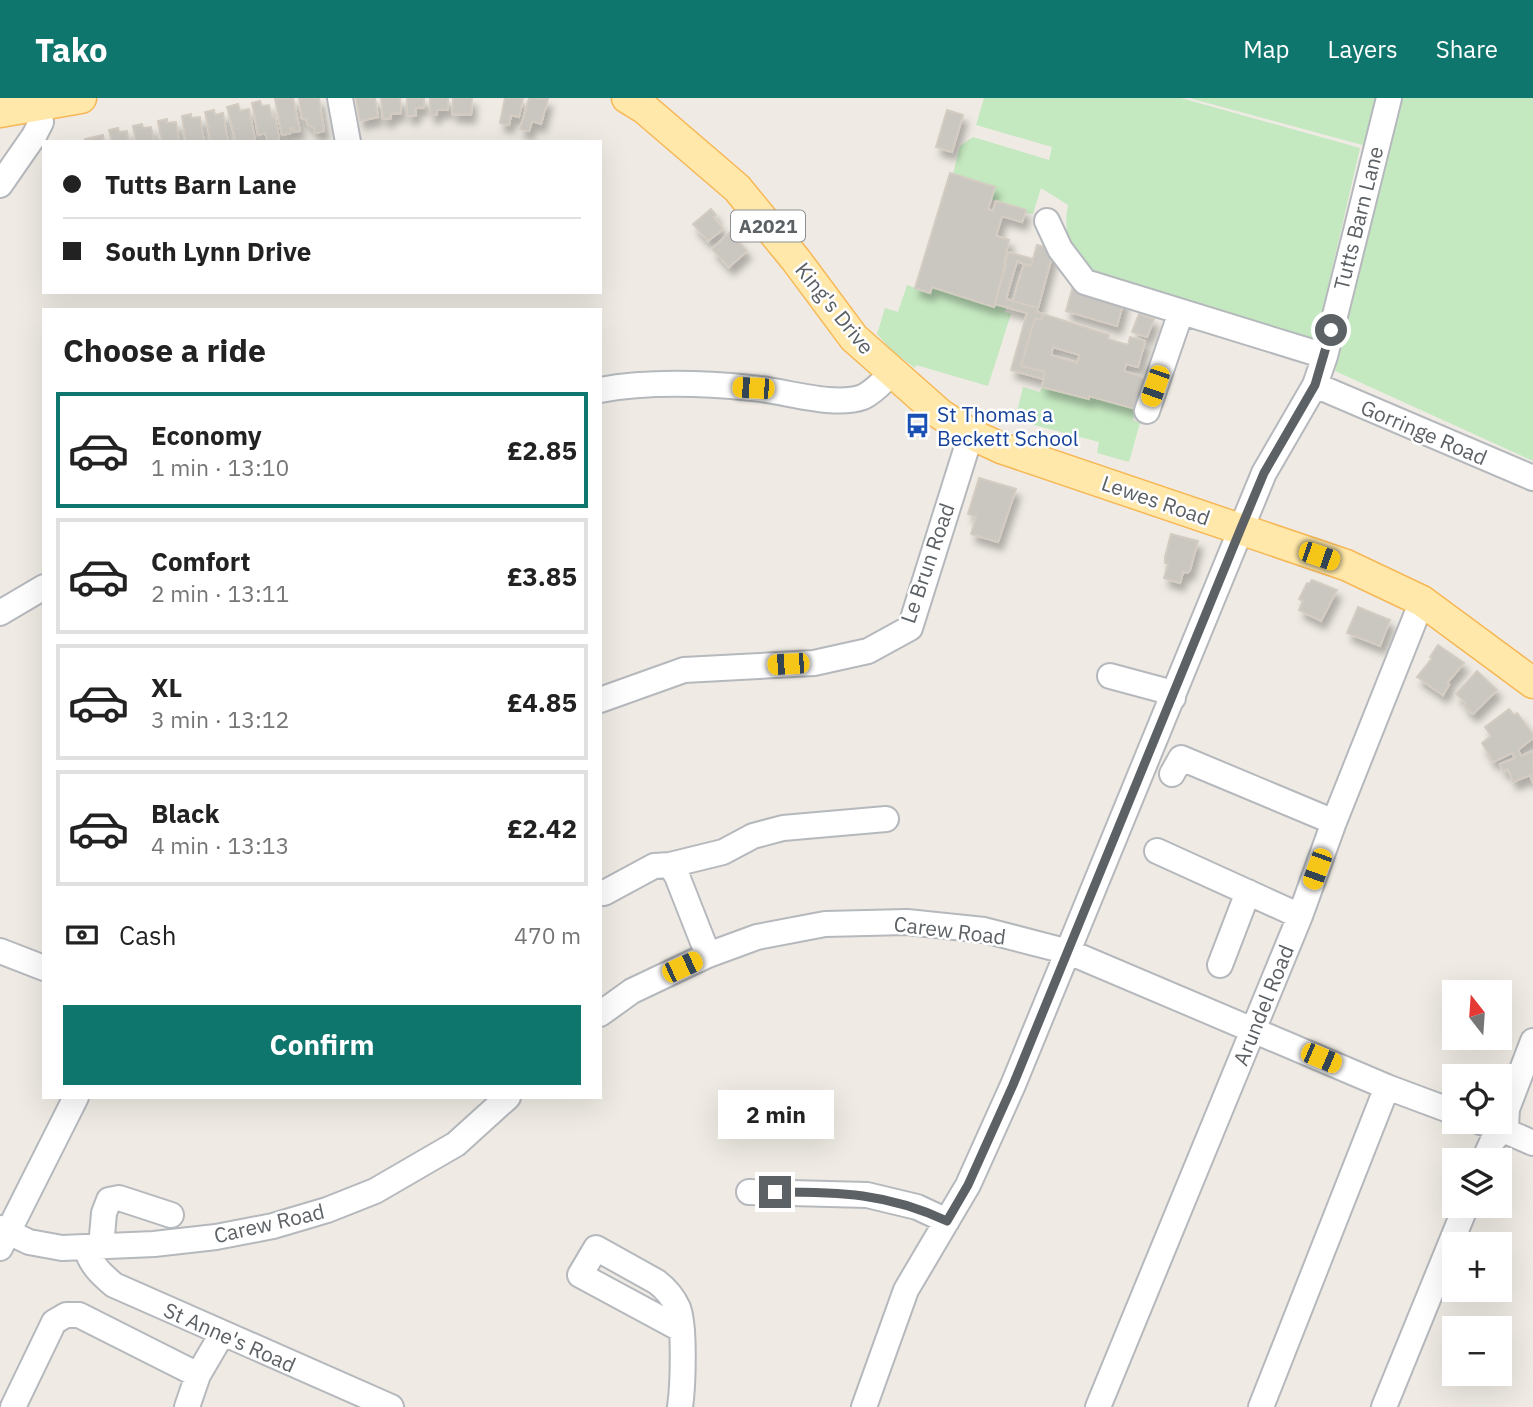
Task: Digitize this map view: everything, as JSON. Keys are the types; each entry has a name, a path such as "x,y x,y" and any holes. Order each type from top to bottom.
{"main road":[{"path":"0,112 81,98"},
{"name":"King's Drive","path":"626,98 645,109 737,188 796,260 854,338 892,373"},
{"name":"Lewes Road","path":"892,373 920,398 971,434 1001,448 1346,565 1422,601 1533,683"}],"street":[{"path":"340,98 348,140"},
{"name":"Tutts Barn Lane","path":"864,1407 906,1290 968,1185 1013,1085 1264,473 1315,385 1325,356 1389,98"},
{"path":"0,185 41,122 38,106"},
{"path":"1047,221 1060,249 1085,282 1325,356"},
{"path":"1147,411 1181,312"},
{"path":"602,390 679,384 753,388 833,400 862,397 892,373"},
{"name":"Gorringe Road","path":"1315,385 1533,478"},
{"name":"Le Brun Road","path":"602,699 684,670 814,663 868,652 910,628 971,434"},
{"path":"0,613 42,588"},
{"name":"Arundel Road","path":"1098,1407 1300,916 1334,822 1422,601"},
{"path":"1110,676 1162,690 1173,698"},
{"path":"1172,774 1181,758 1334,822"},
{"path":"604,893 654,866 670,865 723,852 753,836 783,828 886,819"},
{"path":"1157,851 1300,916"},
{"path":"670,865 677,876 708,955"},
{"path":"1220,965 1248,892"},
{"name":"Carew Road","path":"602,1013 632,991 708,955 757,937 824,924 907,922 984,930 1069,952 1254,1028 1387,1087 1442,1108"},
{"path":"0,951 42,967"},
{"path":"1512,1096 1533,1041"},
{"path":"1261,1407 1387,1087"},
{"path":"3,1236 75,1099"},
{"name":"Carew Road","path":"3,1236 44,1246 94,1247 216,1237 273,1226 327,1210 375,1191 456,1144 506,1099"},
{"path":"1512,1134 1533,1143"},
{"path":"749,1192 867,1195 917,1207 947,1221"},
{"path":"94,1247 109,1200 119,1198 171,1214"},
{"path":"1384,1407 1461,1218"},
{"name":"St Anne's Road","path":"94,1247 90,1260 114,1286 391,1407"},
{"path":"13,1407 54,1322 66,1315 79,1315 198,1375"},
{"path":"680,1407 681,1324"},
{"path":"187,1407 198,1375 222,1334"}],"green space":[{"path":"984,98 1181,98 1360,148 1315,343 1087,272 1067,233 1068,205 1041,188 1033,214 1025,213 1026,210 991,199 994,186 953,174 960,146 973,137 1049,160 1052,147 976,125"},
{"path":"1189,98 1533,98 1533,461 1335,371 1381,150"},
{"path":"907,285 930,293 932,287 993,306 995,304 1006,308 1005,312 1011,314 988,386 916,365 915,368 893,352 877,334 885,308 898,312"},
{"path":"1023,387 1040,392 1042,387 1088,399 1089,396 1136,409 1133,420 1140,423 1129,462 1097,453 1099,442 1015,420"}],"building":[{"path":"293,98 300,131 294,132 293,128 290,128 291,133 282,135 275,99"},
{"path":"299,98 319,98 324,131 315,133 306,119 302,119"},
{"path":"356,98 375,98 378,117 360,121"},
{"path":"381,98 400,98 401,113 391,114 391,118 383,119"},
{"path":"407,98 424,98 424,107 415,108 416,115 407,116"},
{"path":"430,98 448,98 448,110 437,110 437,115 430,115"},
{"path":"453,98 472,98 471,115 452,114"},
{"path":"505,98 523,98 519,117 511,115 509,125 500,123"},
{"path":"529,98 548,99 541,124 532,121 529,131 520,129"},
{"path":"260,101 262,106 269,105 272,117 275,116 278,140 267,140 265,133 258,135 252,103"},
{"path":"238,104 240,111 249,109 255,140 235,140 227,107"},
{"path":"214,110 215,115 223,113 228,140 211,140 205,112"},
{"path":"947,110 963,115 952,152 936,147"},
{"path":"191,114 191,118 200,117 204,140 186,140 182,116"},
{"path":"167,119 167,123 176,122 179,140 162,140 158,121"},
{"path":"142,124 143,128 151,127 154,140 136,140 133,126"},
{"path":"118,128 119,132 127,131 129,140 112,140 109,130"},
{"path":"103,135 104,140 85,140"},
{"path":"950,173 995,187 988,209 993,211 996,201 1026,210 1022,222 1002,216 996,236 1009,240 1004,263 1006,264 994,307 932,287 930,293 915,288"},
{"path":"711,209 716,215 713,217 723,229 708,241 693,224"},
{"path":"730,232 747,251 729,267 712,249"},
{"path":"1037,245 1054,249 1038,308 1013,301 1024,264 1031,266"},
{"path":"1008,252 1033,259 1031,266 1017,261 1006,299 1038,308 1037,312 1043,314 1041,320 1035,318 1021,366 1045,372 1043,379 1011,370 1027,313 995,304"},
{"path":"1073,286 1124,300 1117,326 1066,311"},
{"path":"1043,314 1109,335 1108,339 1128,345 1130,337 1145,341 1138,367 1126,364 1124,371 1140,376 1143,380 1136,409 1042,387 1045,372 1021,366 1035,318 1041,320","holes":["1053,347 1080,355 1077,363 1051,355"]},
{"path":"1139,314 1154,319 1147,337 1132,332"},
{"path":"979,478 1016,489 998,542 971,534 976,517 968,514"},
{"path":"1171,534 1198,541 1190,570 1188,573 1183,572 1180,583 1164,578 1168,564 1165,563 1165,557"},
{"path":"1312,580 1337,590 1321,621 1299,610 1303,601 1299,599 1307,583"},
{"path":"1358,607 1390,620 1380,646 1347,633"},
{"path":"1438,645 1464,663 1447,683 1449,685 1443,695 1417,677 1432,658 1430,657"},
{"path":"1477,671 1497,690 1473,714 1456,694"},
{"path":"1509,709 1514,715 1517,713 1533,734 1533,738 1518,750 1521,756 1533,751 1533,783 1530,775 1513,782 1508,769 1503,771 1500,764 1515,758 1512,753 1493,762 1482,743 1491,736 1485,727"}],"place":[{"name":"St Thomas a Beckett School","path":"917,426"}],"route":[{"path":"775,1192 867,1195 917,1207 947,1221 968,1185 1065,963 1073,937 1264,473 1315,385 1331,330"}]}
